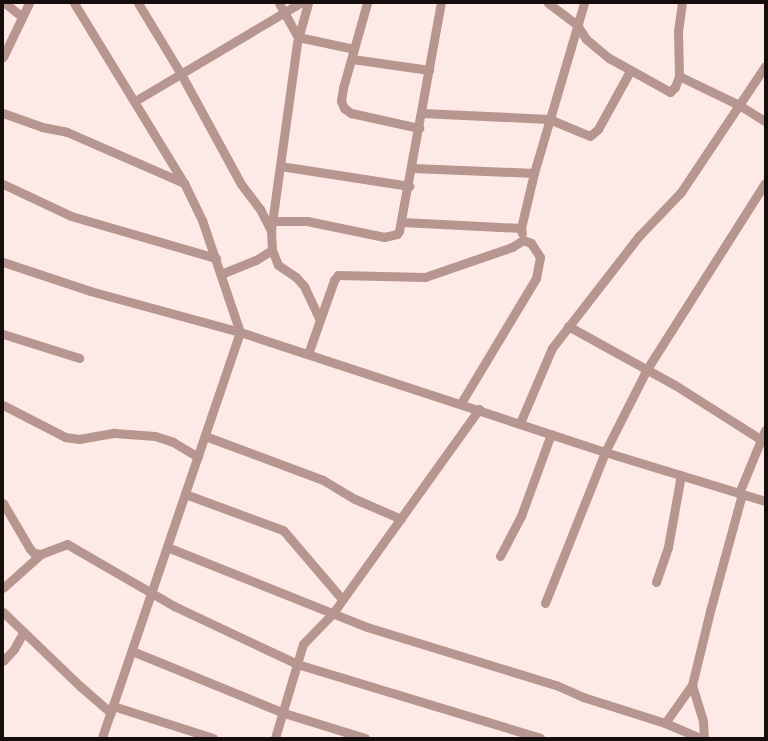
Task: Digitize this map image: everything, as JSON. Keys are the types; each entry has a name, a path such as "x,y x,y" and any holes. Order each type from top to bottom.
{"street":[{"path":"5,3 21,16"},
{"path":"3,57 21,16 29,3"},
{"path":"138,3 182,74 241,184 260,209 272,231"},
{"path":"279,3 298,37 354,49"},
{"path":"135,101 300,3"},
{"path":"308,3 298,37 273,221 272,250 278,265 296,277 304,286 320,318"},
{"path":"367,3 343,88 341,101 344,108 351,113 419,128"},
{"path":"273,221 307,221 384,237 396,234 402,222 441,3"},
{"path":"548,3 577,25 589,42 630,71 670,92 675,87 679,76 678,31 682,3"},
{"path":"523,240 521,228 534,173 584,3"},
{"path":"78,5 184,183 216,258 240,332 102,738"},
{"path":"352,59 429,70"},
{"path":"520,423 552,348 639,236 681,192 765,66"},
{"path":"422,113 549,120 590,136 595,133 630,71"},
{"path":"679,76 739,105 765,121"},
{"path":"3,113 42,127 67,132 184,183"},
{"path":"280,166 409,186"},
{"path":"412,168 534,173"},
{"path":"545,603 605,452 647,369 765,182"},
{"path":"3,184 71,216 106,224 138,237 216,258"},
{"path":"402,222 521,228"},
{"path":"308,354 320,318 338,275 425,277 512,247 523,240"},
{"path":"461,404 536,278 540,257 531,243 523,240"},
{"path":"221,274 256,260 272,250"},
{"path":"3,262 90,291 240,332 479,409 605,452 765,501"},
{"path":"568,326 647,369 760,439"},
{"path":"3,334 80,358"},
{"path":"3,405 65,437 80,439 128,433 155,436 173,442 198,457"},
{"path":"275,738 284,713 303,644 333,613 479,409"},
{"path":"665,723 692,685 741,494 760,439 765,430"},
{"path":"500,556 521,516 551,434"},
{"path":"205,436 323,480 355,499 400,519"},
{"path":"656,582 668,547 681,475"},
{"path":"185,494 283,530 342,599"},
{"path":"3,503 30,550 41,554"},
{"path":"3,588 41,554 67,544 151,594 298,664 540,738"},
{"path":"167,547 385,634 556,685 583,697 665,723 700,738"},
{"path":"3,612 23,633 112,709 213,738"},
{"path":"3,661 14,649 23,633"},
{"path":"132,650 284,713 365,738"},
{"path":"692,685 703,721 704,738"}]}
